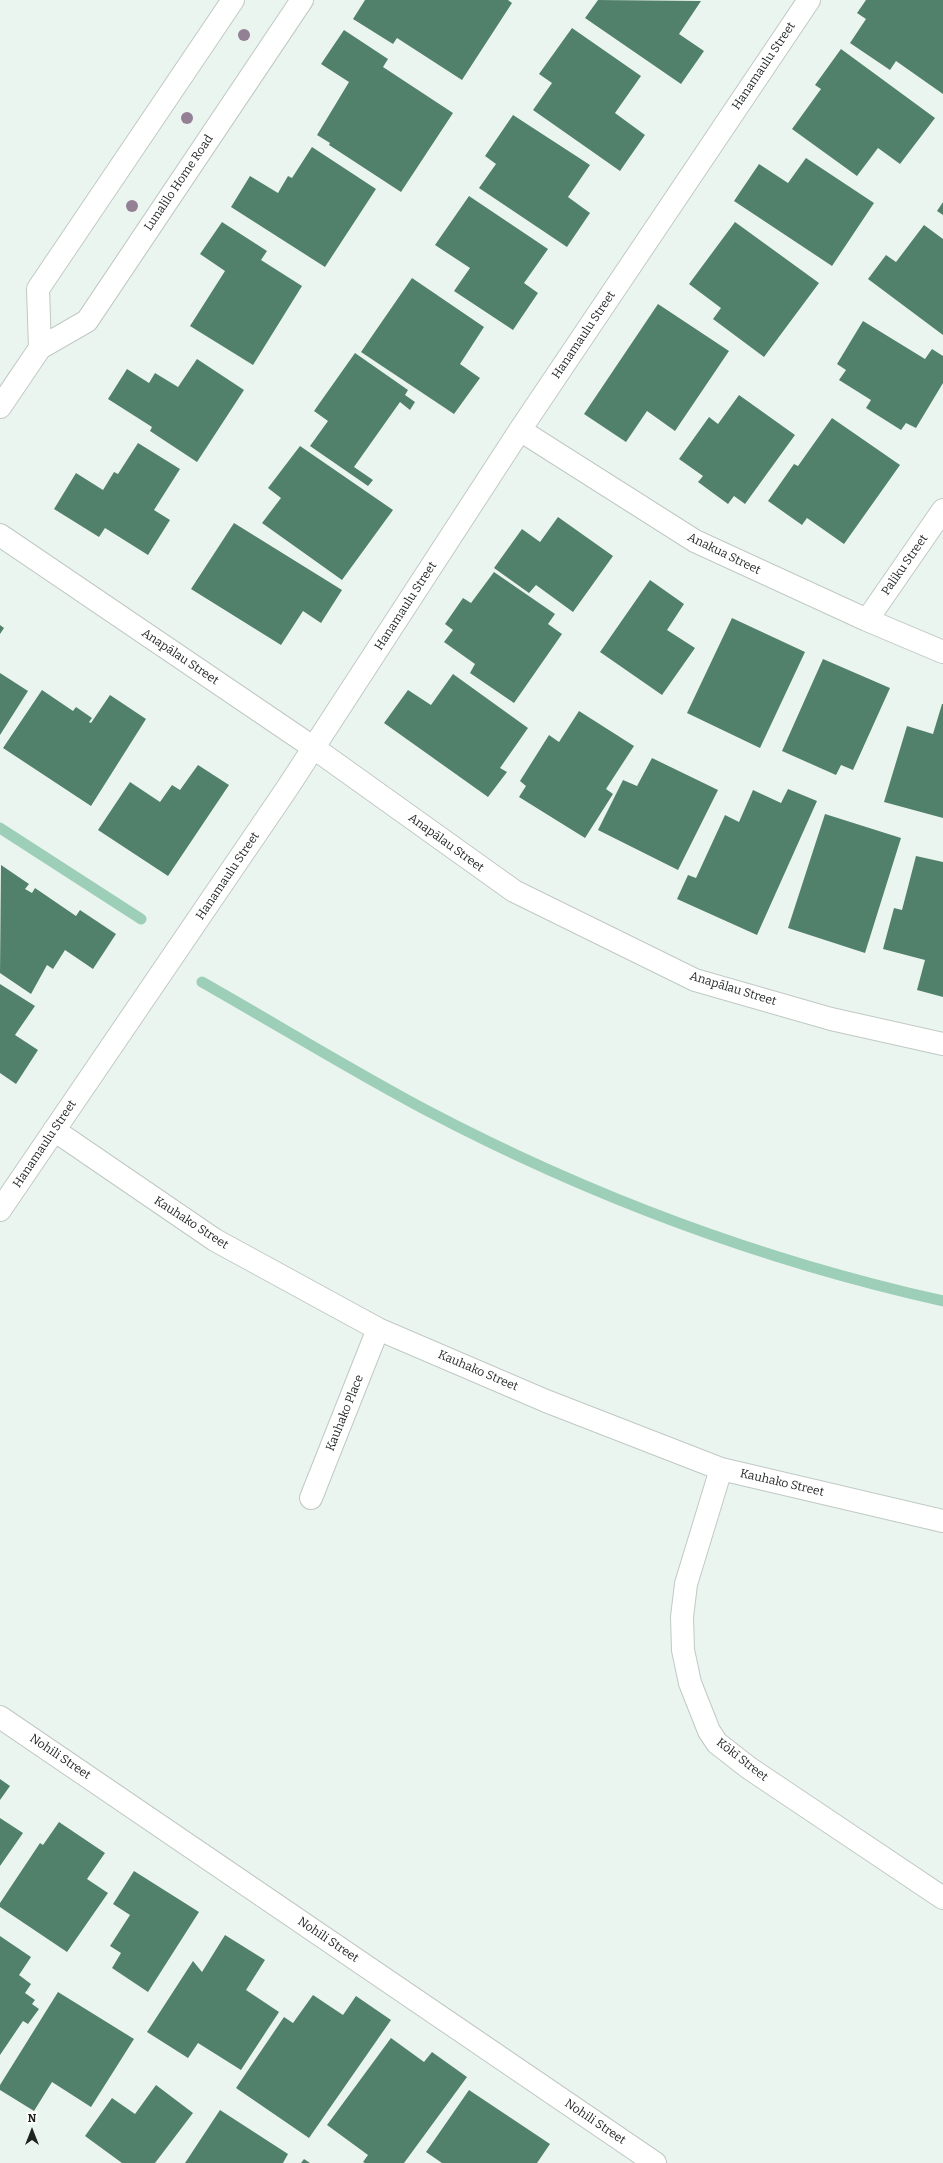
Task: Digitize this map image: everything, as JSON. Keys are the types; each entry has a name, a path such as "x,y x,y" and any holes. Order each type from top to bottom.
{"street":[{"path":"40,348 38,289 233,0"},
{"name":"Lunalilo Home Road","path":"0,407 40,348 87,321 302,0"},
{"name":"Hanamaulu Street","path":"0,1210 314,748 520,430 809,0"},
{"name":"Anakua Street","path":"520,430 695,541 867,620 943,652"},
{"name":"Paliku Street","path":"867,620 943,510"},
{"name":"Anapālau Street","path":"0,535 314,748 514,892 695,980 831,1019 943,1044"},
{"name":"Kauhako Street","path":"54,1130 215,1240 378,1329 546,1400 721,1469 943,1521"},
{"name":"Kauhako Place","path":"311,1498 378,1329"},
{"name":"Kōkī Street","path":"721,1469 686,1584 682,1617 683,1650 690,1683 709,1731 717,1743 749,1768 943,1898"},
{"name":"Nohili Street","path":"0,1716 655,2163"}],"building":[{"path":"365,0 508,0 512,3 462,80 397,38 393,44 353,19"},
{"path":"598,0 701,1 679,34 704,51 681,84 585,18"},
{"path":"866,0 943,0 943,94 896,61 890,70 850,43 866,19 857,13"},
{"path":"572,28 641,76 615,113 645,135 620,171 533,110 552,83 539,74"},
{"path":"344,30 388,59 383,67 453,113 401,192 329,145 330,143 317,135 349,82 321,64"},
{"path":"841,49 935,118 900,164 878,148 857,176 792,129 821,89 815,85"},
{"path":"513,115 590,165 568,197 590,213 567,247 479,188 496,164 485,156"},
{"path":"312,147 376,189 325,267 231,207 250,176 278,193 288,176 292,178"},
{"path":"806,158 874,203 832,266 734,201 759,164 788,183"},
{"path":"469,196 548,249 524,283 538,293 513,330 454,291 470,268 435,245"},
{"path":"943,202 943,215 937,211"},
{"path":"222,222 267,251 261,260 302,286 253,365 190,326 225,271 200,254"},
{"path":"735,222 819,283 764,357 713,319 721,308 689,284"},
{"path":"924,225 943,239 943,335 868,279 886,255 896,262"},
{"path":"412,278 484,327 460,364 480,378 454,414 361,352"},
{"path":"658,304 729,351 675,431 647,411 626,442 584,414"},
{"path":"863,321 925,359 932,349 943,356 943,383 916,428 906,423 901,430 866,408 871,400 839,380 846,370 837,364"},
{"path":"355,353 408,390 405,395 415,402 410,410 400,402 354,467 373,480 368,486 310,446 328,421 314,411"},
{"path":"197,359 244,390 197,462 150,431 152,427 108,399 127,369 149,383 155,373 178,387"},
{"path":"739,395 795,435 745,504 734,496 728,504 698,482 703,476 679,459 709,417 718,424"},
{"path":"832,418 900,465 844,544 807,518 802,525 768,501 794,464 798,466"},
{"path":"138,443 180,469 154,510 170,520 148,555 105,528 99,537 54,509 76,473 103,490 114,472 118,474"},
{"path":"300,446 393,510 342,580 262,523 281,498 268,488"},
{"path":"558,517 613,556 573,612 536,585 529,593 494,568 522,529 540,542"},
{"path":"234,523 342,590 321,623 303,611 281,645 191,589"},
{"path":"494,572 555,614 548,624 562,634 514,703 470,673 475,664 444,642 453,630 445,624 463,598 471,603"},
{"path":"650,580 684,604 667,630 695,648 662,695 600,652"},
{"path":"732,618 805,652 760,748 687,713"},
{"path":"0,625 4,628 0,634"},
{"path":"823,659 890,688 853,770 841,765 836,775 782,751"},
{"path":"0,673 28,691 0,735"},
{"path":"453,674 528,728 500,768 507,772 488,797 384,723 408,690 431,705"},
{"path":"42,690 73,711 76,707 92,718 89,722 91,723 110,695 146,719 91,806 3,748"},
{"path":"942,704 943,818 884,802 907,726 933,734"},
{"path":"579,711 634,746 606,789 613,794 585,838 519,797 526,786 520,781 549,735 559,742"},
{"path":"652,758 718,790 678,870 598,830 623,780 637,786"},
{"path":"198,765 229,785 168,876 98,830 130,782 160,802 172,785 180,790"},
{"path":"788,789 817,801 757,935 677,899 688,875 696,878 725,815 739,822 753,790 781,803"},
{"path":"825,814 901,838 865,953 788,928"},
{"path":"916,856 943,862 943,997 917,990 925,960 883,949 894,908 902,910"},
{"path":"1,865 29,884 25,889 32,893 35,888 76,916 80,910 116,934 93,969 65,950 53,969 47,965 31,994 0,973"},
{"path":"0,984 35,1006 15,1035 38,1050 16,1084 0,1073"},
{"path":"0,1779 10,1786 0,1800"},
{"path":"0,1818 23,1833 0,1866"},
{"path":"59,1822 105,1853 87,1879 108,1893 67,1952 0,1907 0,1903 40,1843 43,1845"},
{"path":"134,1871 199,1912 148,1992 112,1968 121,1953 110,1946 130,1915 113,1904"},
{"path":"225,1935 265,1960 246,1990 279,2012 241,2070 198,2043 188,2058 147,2032 193,1961 202,1972"},
{"path":"0,1936 31,1957 19,1975 31,1984 25,1993 35,2000 32,2004 39,2009 28,2024 23,2021 0,2055"},
{"path":"58,1992 134,2039 91,2107 52,2082 34,2111 0,2090 0,2085"},
{"path":"313,1995 343,2015 356,1996 391,2020 309,2138 236,2088 284,2017 293,2023"},
{"path":"391,2038 424,2062 432,2052 467,2077 404,2163 365,2163 363,2162 368,2155 327,2125"},
{"path":"156,2085 193,2113 155,2163 122,2163 85,2136 112,2098 135,2114"},
{"path":"469,2090 550,2144 537,2163 442,2163 426,2152"},
{"path":"220,2110 288,2154 283,2163 185,2163"},
{"path":"304,2159 310,2163 301,2163"}],"waterway":[{"path":"0,828 141,919"},
{"path":"202,982 396,1094 549,1170 613,1197 743,1245 876,1285 943,1301"}]}
